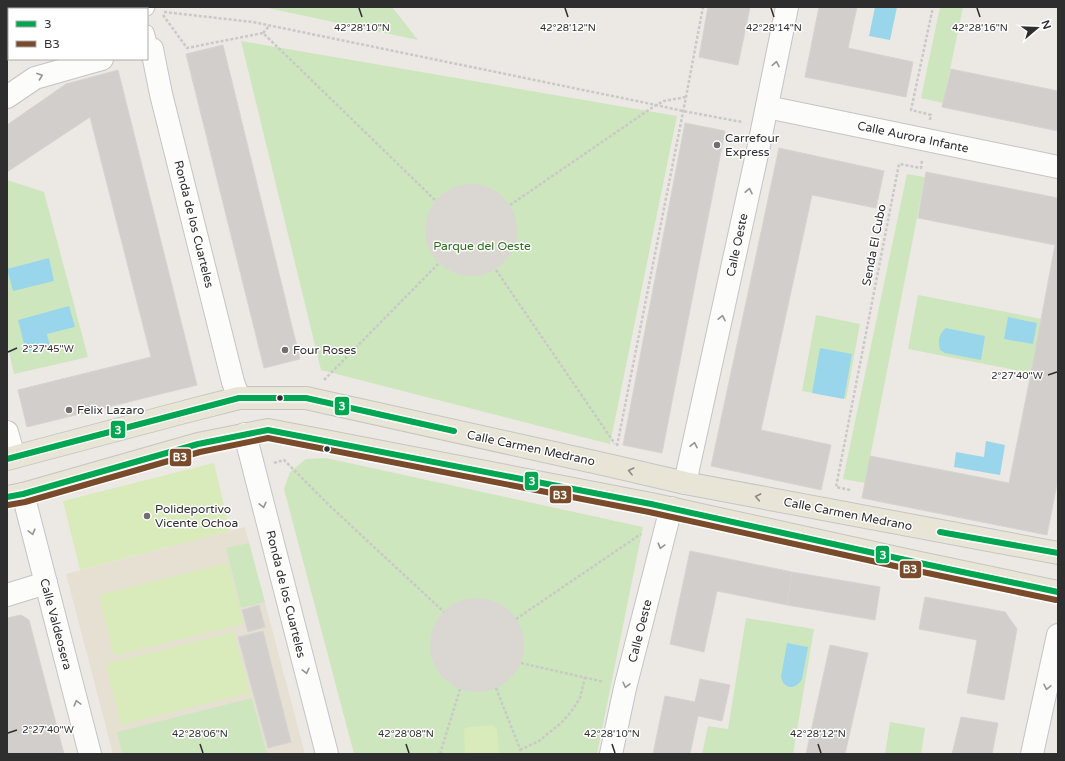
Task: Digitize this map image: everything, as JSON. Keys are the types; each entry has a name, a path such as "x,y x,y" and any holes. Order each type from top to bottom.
{"main road":[{"name":"Calle Carmen Medrano","path":"10,458 239,398 306,398 614,456 685,483 1058,553"},
{"path":"15,495 198,444 268,430 671,508 1058,592"}],"street":[{"name":"Calle Oeste","path":"685,483 765,116 787,7"},
{"name":"Ronda de los Cuarteles","path":"149,43 239,398"},
{"path":"7,97 36,78 99,60"},
{"name":"Calle Aurora Infante","path":"765,116 926,139 1058,166"},
{"path":"7,432 10,458"},
{"name":"Ronda de los Cuarteles","path":"245,434 327,754"},
{"name":"Calle Valdeosera","path":"15,495 46,583 90,754"},
{"name":"Calle Oeste","path":"611,754 625,688 671,508"},
{"path":"7,594 46,583"},
{"path":"1032,754 1058,635"}],"path":[{"path":"614,456 703,7"},
{"name":"Senda El Cubo","path":"851,515 855,491 836,487 899,164 921,168 931,115 911,110 933,7"},
{"path":"269,26 263,33 187,48 161,12 253,22 683,111 765,116"},
{"path":"263,33 435,200"},
{"path":"510,205 656,105 664,101 686,97"},
{"path":"306,398 439,263"},
{"path":"496,270 614,456"},
{"path":"254,467 284,460 331,507 444,612"},
{"path":"516,619 642,534"},
{"path":"521,662 625,688"},
{"path":"520,750 539,741 561,723 571,712 580,698 585,677"},
{"path":"440,754 460,688"},
{"path":"496,688 522,754"}],"shaded area":[{"path":"471,184 489,187 504,197 514,212 517,230 514,248 504,263 489,273 471,276 453,273 438,263 428,248 425,230 428,212 438,197 453,187"},
{"path":"245,527 305,754 113,754 66,574"},
{"path":"477,598 495,602 510,612 520,627 524,645 520,663 510,678 495,688 477,692 459,688 444,678 434,663 430,645 434,627 444,612 459,602"}],"green space":[{"path":"263,7 392,7 418,40"},
{"path":"940,7 963,7 943,103 921,98"},
{"name":"Parque del Oeste","path":"241,41 677,116 610,444 321,370"},
{"path":"907,174 925,177 865,483 843,479"},
{"path":"7,180 44,192 88,357 14,374 7,343"},
{"path":"918,295 1042,319 1031,373 908,349"},
{"path":"816,315 860,324 846,399 802,391"},
{"path":"326,458 643,527 597,754 354,754 284,489 290,472 306,459"},
{"name":"Polideportivo Vicente Ochoa","path":"214,463 230,531 80,570 63,501"},
{"path":"249,543 265,602 241,608 226,548"},
{"path":"228,563 243,624 114,656 99,595"},
{"path":"746,618 814,629 793,754 702,754 708,726 728,729"},
{"path":"234,632 250,693 121,725 106,664"},
{"path":"252,698 267,754 122,754 117,732"},
{"path":"890,722 925,728 921,754 885,754"},
{"path":"492,725 497,729 499,754 465,754 464,729 468,727"}],"water":[{"path":"875,7 897,7 890,40 869,36"},
{"path":"49,258 54,281 13,291 7,269"},
{"path":"69,306 75,327 47,334 50,346 26,352 18,320"},
{"path":"1008,317 1037,323 1033,344 1004,339"},
{"path":"946,328 985,336 981,360 945,353 940,350 939,338 941,333"},
{"path":"820,348 852,354 844,399 812,393"},
{"path":"986,441 1005,445 1000,475 954,467 956,452 984,457"},
{"path":"787,643 808,647 802,679 794,687 787,686 781,677"}],"building":[{"path":"708,7 750,7 738,65 699,57"},
{"path":"819,7 857,7 848,48 913,62 906,97 805,77"},
{"path":"223,45 300,359 264,368 186,54"},
{"path":"951,69 1058,91 1058,131 942,107"},
{"path":"118,70 197,385 27,427 18,390 151,357 90,117 7,172 7,125 66,84"},
{"path":"685,123 725,131 662,453 623,445"},
{"path":"779,148 884,171 876,208 812,195 761,430 831,445 821,490 711,466"},
{"path":"926,172 1058,198 1058,479 1047,535 862,498 870,456 1009,483 1031,373 1055,245 918,218"},
{"path":"690,551 792,572 787,605 717,591 704,652 670,644"},
{"path":"792,572 880,587 875,620 787,605"},
{"path":"925,597 1005,612 1017,629 1004,700 967,693 977,640 919,629"},
{"path":"259,605 265,627 248,632 242,610"},
{"path":"21,615 29,620 64,754 7,754 7,618"},
{"path":"263,631 291,742 268,748 238,637"},
{"path":"830,645 868,653 845,754 806,754"},
{"path":"700,679 730,685 722,721 698,716 690,754 653,754 665,696 695,702"},
{"path":"961,717 998,723 992,754 952,754"}],"transit line":[{"name":"3","path":"7,459 239,398 306,398 454,431"},
{"name":"3","path":"7,497 23,494 198,444 268,430 651,504 1058,592"},
{"name":"B3","path":"8,505 25,502 200,452 268,438 649,512 1056,600"},
{"name":"3","path":"940,532 1058,553"}],"place":[{"name":"Carrefour Express","path":"717,145"},
{"name":"Four Roses","path":"285,350"},
{"name":"Felix Lazaro","path":"69,410"},
{"name":"Polideportivo Vicente Ochoa","path":"147,516"}]}
